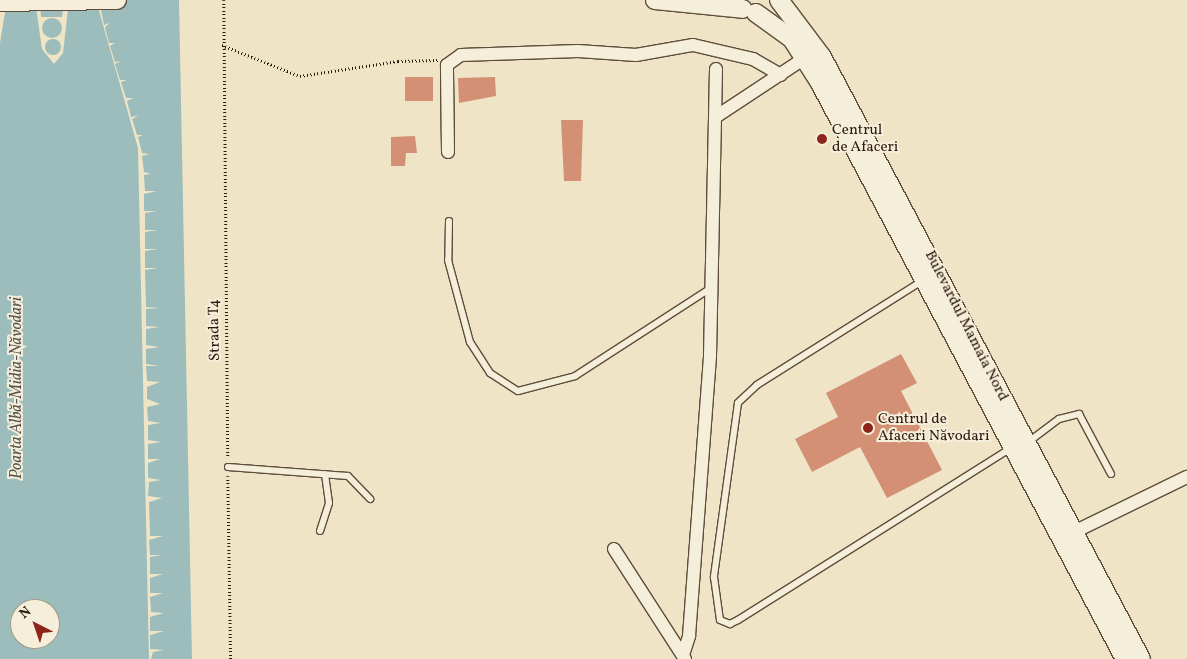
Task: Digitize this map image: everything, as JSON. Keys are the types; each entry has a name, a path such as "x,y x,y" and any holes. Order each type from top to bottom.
{"main road":[{"path":"0,2 117,0"},
{"name":"Bulevardul Mamaia Nord","path":"655,0 745,7 786,32 806,58 922,281 1019,446 1074,532 1141,659"},
{"path":"745,7 773,0"},
{"name":"Bulevardul Mamaia Nord","path":"780,0 822,57 1125,659"}],"street":[{"path":"448,152 445,85 452,59 461,55 569,52 636,55 693,45 753,59 781,75"},
{"path":"717,116 806,58"},
{"path":"684,657 693,584 712,287 717,116 716,69"},
{"path":"1074,532 1187,477"},
{"path":"614,549 684,657"}],"lane":[{"path":"448,221 448,260 470,342 490,373 518,391 575,376 712,287"},
{"path":"922,281 758,385 738,403 714,577 720,620 730,624 738,620 1019,446 1059,419 1079,414 1111,474"},
{"path":"228,467 348,476 370,500"},
{"path":"320,531 329,503 325,474"}],"path":[{"name":"Strada T4","path":"224,0 222,45 231,659"},
{"path":"222,45 300,76 398,61 452,59"}],"water":[{"name":"Poarta Albă-Midia-Năvodari","path":"7,0 35,0 42,49 54,64 63,53 69,0 96,0 138,148 149,659 0,659 0,43"},
{"path":"99,0 179,0 192,659 151,659 153,652 164,650 150,649 150,635 164,631 150,631 150,617 164,613 151,612 150,597 163,593 150,593 150,578 163,574 150,574 150,557 162,555 150,555 149,540 163,536 150,536 149,502 162,498 148,496 149,482 161,480 148,478 148,463 160,459 148,459 148,444 161,442 148,440 148,425 161,423 148,421 147,407 160,404 147,399 147,387 160,382 147,381 146,366 159,366 146,364 146,349 159,347 146,345 146,329 159,327 146,326 146,309 159,308 146,307 145,270 158,268 145,268 145,251 158,249 145,249 145,232 158,230 145,230 145,213 157,211 144,211 144,194 157,191 145,191 144,175 151,174 144,172 142,156 149,154 142,153 138,137 143,135 137,135 132,119 138,116 131,117 127,101 133,98 126,98 121,82 127,80 120,80 115,64 121,61 115,62 110,46 115,43 109,43 105,27 110,23 104,25"},
{"path":"40,2 64,2 62,17 41,17"},
{"path":"52,18 59,21 62,28 59,35 52,38 45,35 42,28 45,21"},
{"path":"50,39 56,39 61,44 59,53 50,55 45,50 45,44"}],"building":[{"path":"405,77 433,77 433,101 405,101"},
{"path":"495,77 496,96 459,103 458,78"},
{"path":"561,120 583,120 581,181 564,181"},
{"path":"415,136 417,153 406,153 405,166 391,166 391,137"},
{"name":"Centrul de Afaceri Năvodari","path":"901,354 917,383 901,391 942,470 887,498 860,447 812,472 795,439 838,417 826,393"}],"place":[{"name":"Centrul de Afaceri","path":"822,139"},
{"name":"Centrul de Afaceri Năvodari","path":"868,428"}]}
